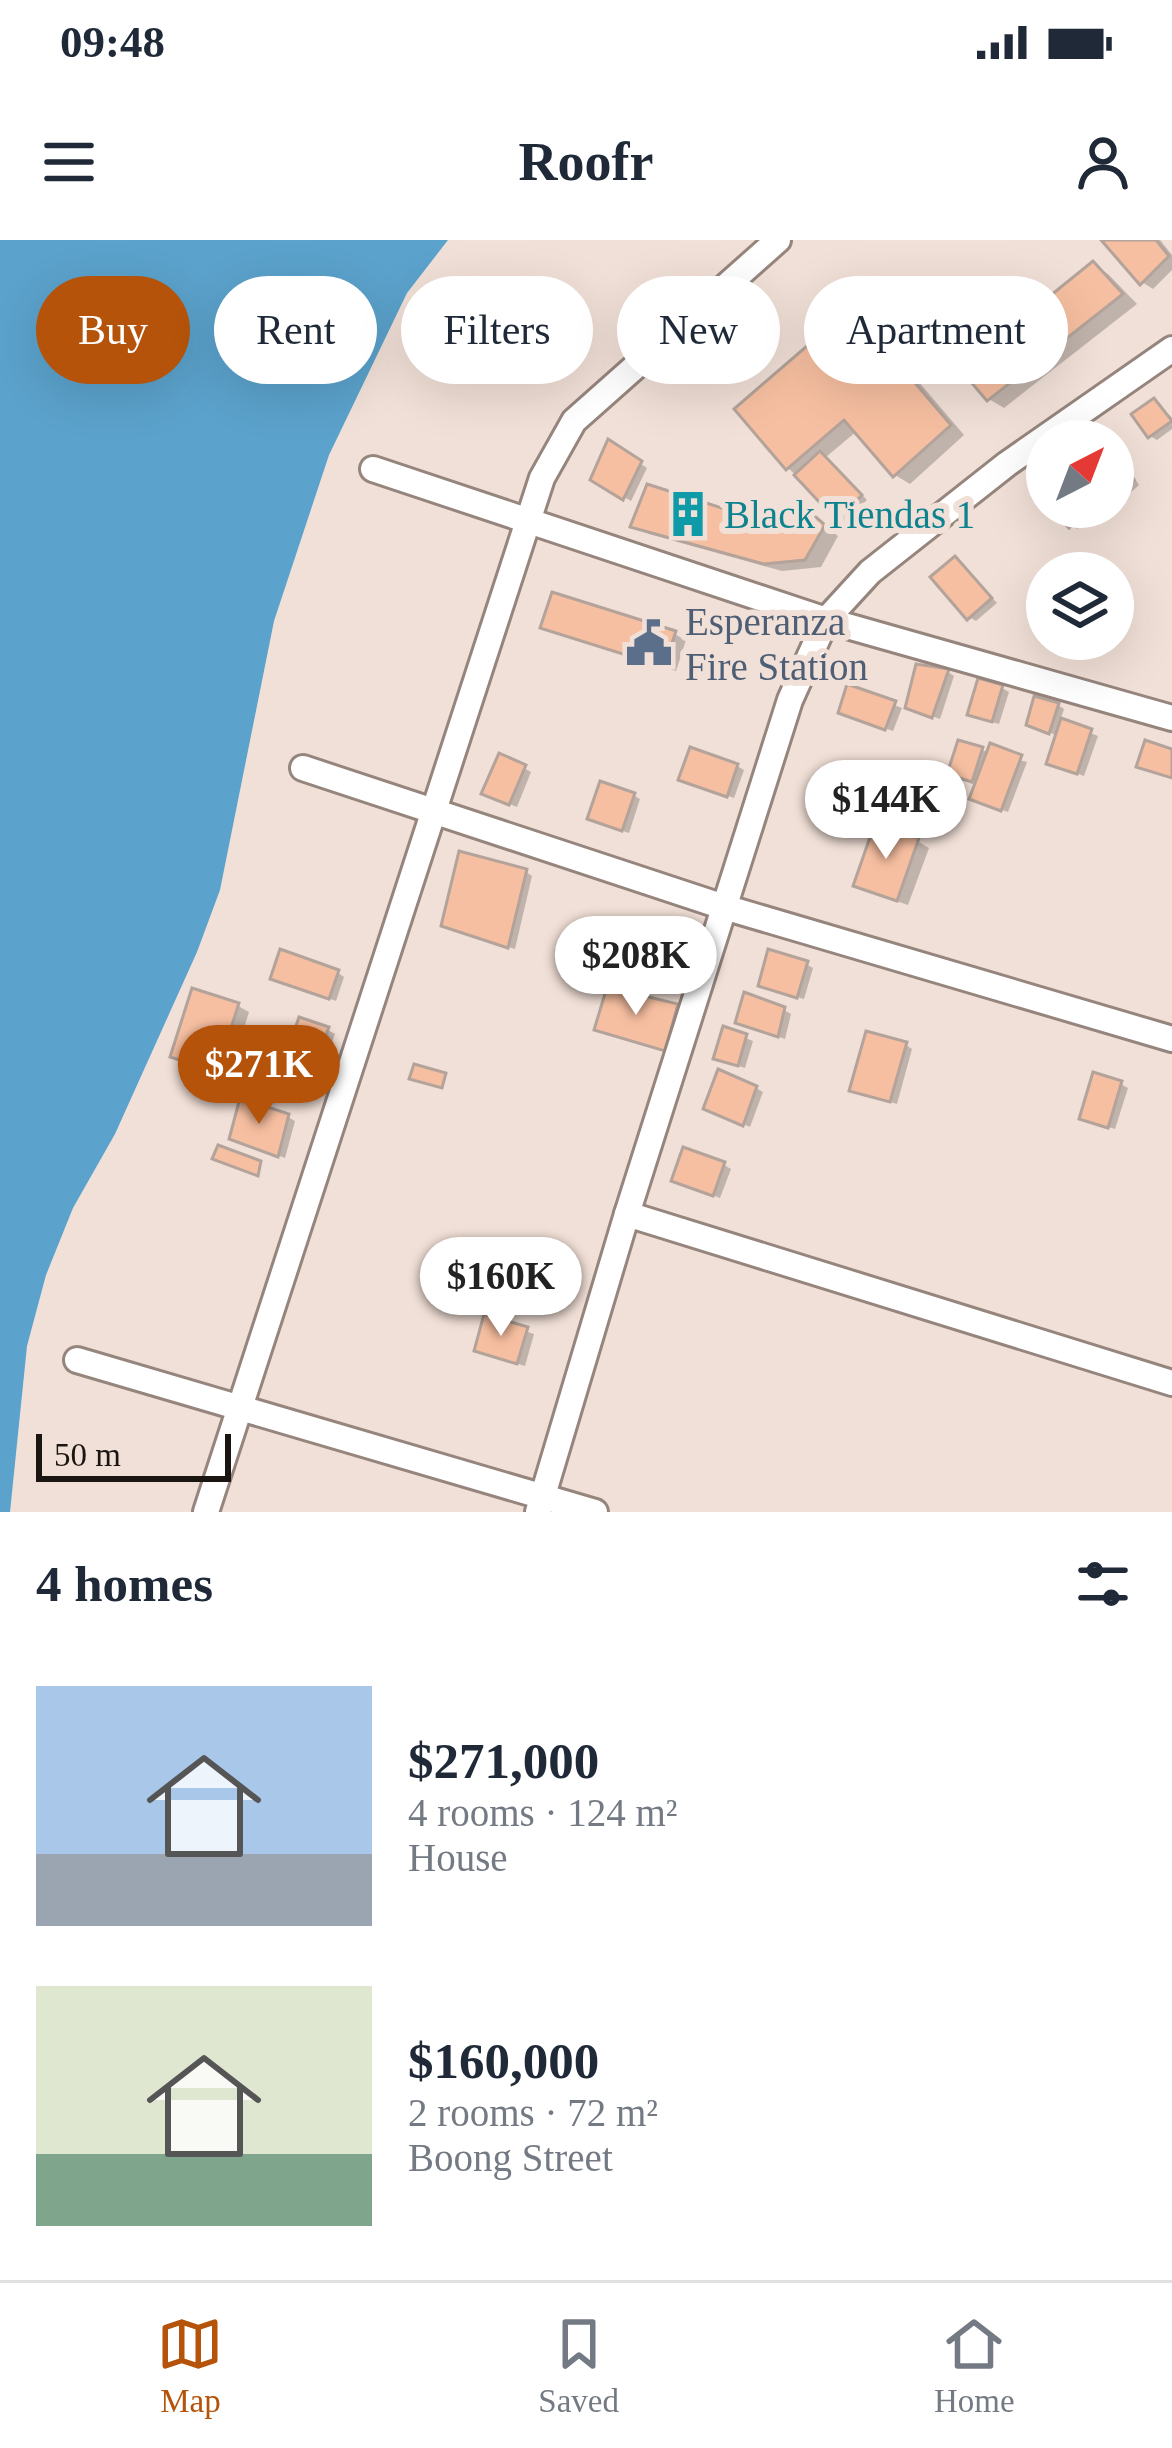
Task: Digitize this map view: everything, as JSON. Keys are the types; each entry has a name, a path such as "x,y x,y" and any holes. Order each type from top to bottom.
{"street":[{"path":"206,1512 525,522 556,448 574,421 778,240"},
{"path":"540,1504 790,700 826,620 844,596 1007,464 1172,349"},
{"path":"373,469 826,620 1172,718"},
{"path":"303,768 724,907 1172,1039"},
{"path":"627,1214 1172,1383"},
{"path":"77,1360 540,1504 595,1512"}],"water":[{"path":"0,240 448,240 420,276 401,276 401,305 377,355 377,276 214,276 214,384 363,384 329,455 274,621 220,890 115,1134 73,1208 46,1275 27,1346 10,1512 0,1512"}],"building":[{"path":"1101,240 1156,240 1169,256 1140,285"},
{"path":"1093,261 1123,294 1068,337 1068,281"},
{"path":"804,349 804,384 916,384 951,425 893,477 844,420 786,470 734,409 763,384 780,384 780,369"},
{"path":"973,384 1009,384 987,401"},
{"path":"1154,398 1172,421 1148,438 1131,414"},
{"path":"608,439 642,461 623,500 590,480"},
{"path":"820,451 862,495 836,520 794,475"},
{"name":"Black Tiendas 1","path":"647,484 778,526 800,503 825,525 805,560 764,564 630,527"},
{"path":"955,556 992,598 967,620 930,577"},
{"path":"552,592 676,631 664,667 540,628"},
{"path":"916,664 949,669 932,718 905,708"},
{"path":"978,678 1003,685 992,722 967,715"},
{"path":"847,684 896,701 885,730 838,713"},
{"path":"1034,696 1059,703 1049,734 1026,725"},
{"path":"1061,718 1092,729 1077,774 1046,764"},
{"path":"958,740 983,747 972,782 947,774"},
{"path":"1145,740 1172,749 1172,778 1136,767"},
{"path":"990,743 1022,755 1001,811 969,799"},
{"path":"690,747 738,764 727,797 678,780"},
{"path":"499,753 526,765 509,805 481,794"},
{"path":"600,781 635,793 622,831 587,819"},
{"path":"875,823 919,838 897,901 853,886"},
{"path":"459,851 527,869 508,948 441,926"},
{"path":"280,949 339,970 329,999 270,979"},
{"path":"768,949 808,961 797,998 758,986"},
{"path":"607,987 678,1004 665,1051 594,1030"},
{"path":"192,988 239,1003 217,1072 170,1057"},
{"path":"744,992 785,1007 778,1037 735,1023"},
{"path":"299,1017 329,1027 318,1056 289,1046"},
{"path":"723,1026 747,1034 738,1066 713,1059"},
{"path":"866,1031 907,1042 890,1102 849,1091"},
{"path":"414,1064 446,1073 442,1088 409,1079"},
{"path":"718,1069 757,1086 743,1126 703,1109"},
{"path":"1093,1072 1122,1081 1108,1128 1079,1119"},
{"path":"240,1098 289,1114 278,1157 229,1139"},
{"path":"218,1145 261,1161 258,1176 212,1159"},
{"path":"683,1147 725,1162 713,1196 671,1181"},
{"path":"484,1314 528,1327 517,1364 474,1351"}],"place":[{"name":"Black Tiendas 1","path":"688,514"},
{"name":"Esperanza Fire Station","path":"649,643"}]}
